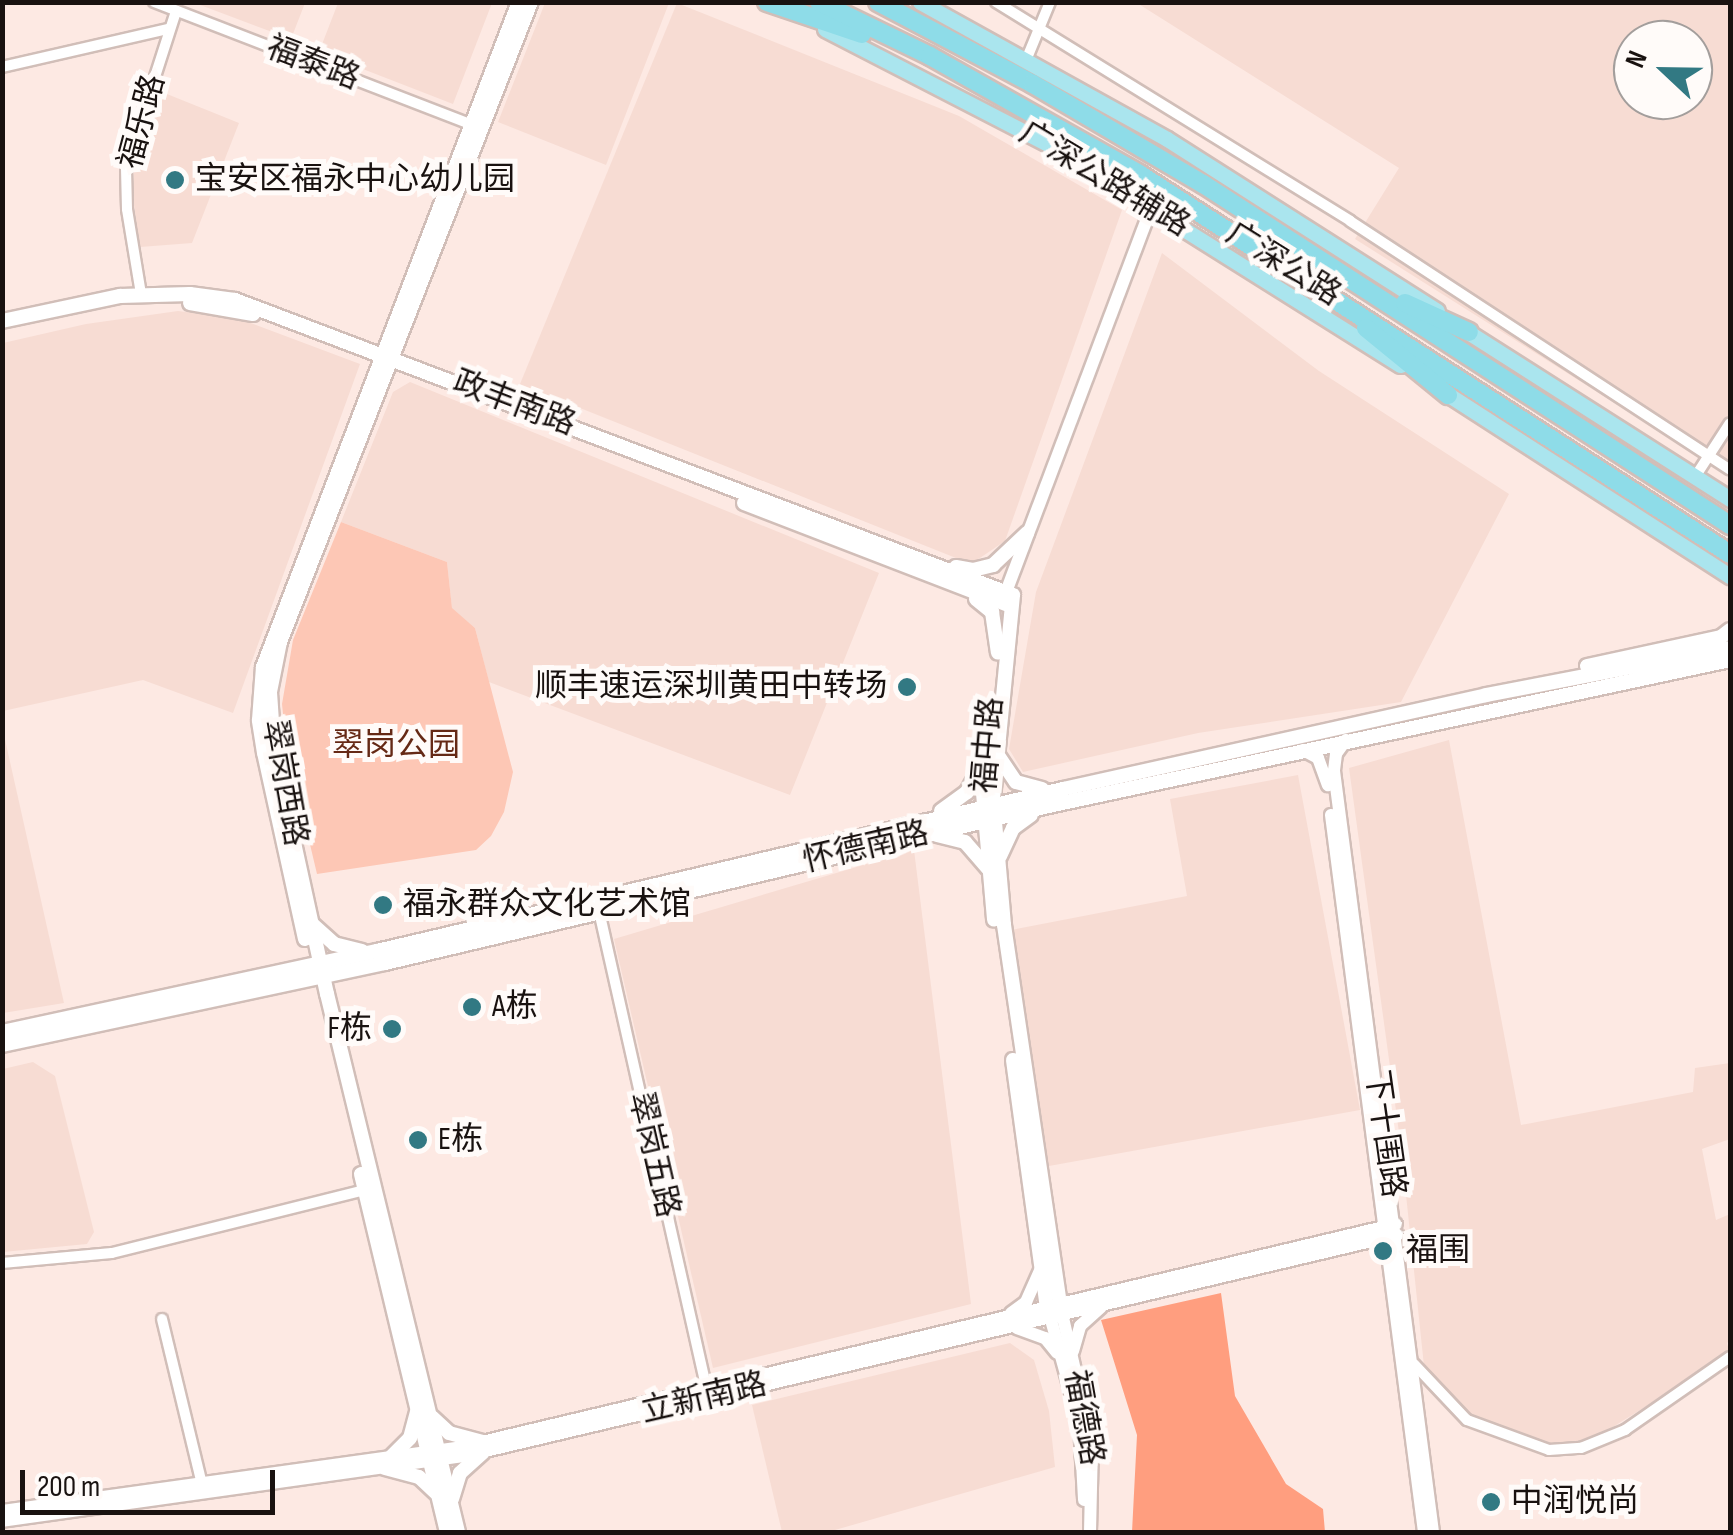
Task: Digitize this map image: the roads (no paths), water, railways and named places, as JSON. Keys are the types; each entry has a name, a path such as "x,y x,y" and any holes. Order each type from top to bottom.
{"highway":[{"path":"767,2 930,56"},
{"name":"广深公路","path":"819,2 930,56 1139,174 1308,280 1729,570"},
{"name":"广深公路","path":"878,2 1118,132 1730,525"},
{"path":"887,2 903,14"},
{"path":"1350,278 1468,332"},
{"path":"1308,280 1448,395"}],"main road":[{"name":"翠岗西路","path":"423,1410 365,1190 317,971 312,923 274,751 271,680 280,642 519,2"},
{"name":"翠岗西路","path":"458,1532 434,1456 264,753 260,692 271,638 530,2"},
{"name":"广深公路辅路","path":"767,2 975,105 1156,209 1729,570"},
{"name":"广深公路辅路","path":"920,2 1027,58 1217,170 1730,499"},
{"name":"政丰南路","path":"2,321 141,294 235,300 881,555 1009,599"},
{"name":"政丰南路","path":"2,331 99,308 190,303 252,314 921,560 1009,599"},
{"path":"921,560 972,570 985,568 1026,533"},
{"path":"881,555 895,567 987,605 996,628 998,654"},
{"name":"福中路","path":"1009,599 998,654 989,812 1040,1252 1055,1310"},
{"name":"福中路","path":"992,753 1009,599"},
{"name":"怀德南路","path":"2,1045 317,971 377,951 989,812 1062,789 1486,695 1558,672 1728,638"},
{"name":"怀德南路","path":"989,812 1053,804 1730,660"},
{"path":"918,829 960,799 992,753 1016,782 1032,789 1062,789"},
{"path":"918,829 960,839 994,866 1018,822 1053,804"},
{"name":"怀德南路","path":"2,1032 599,911 918,829"},
{"name":"福中路","path":"994,866 1055,1272 1055,1310"},
{"path":"312,923 334,944 377,951"},
{"path":"423,1410 449,1433 483,1447 460,1473 446,1503 419,1477 387,1463 410,1438 423,1410"},
{"name":"翠岗西路","path":"446,1503 448,1532"}],"street":[{"name":"福泰路","path":"154,2 472,125"},
{"path":"996,2 1334,211 1730,470"},
{"path":"1027,58 1050,2"},
{"name":"福乐路","path":"141,294 127,209 126,167 176,11"},
{"path":"2,67 168,29"},
{"name":"福中路","path":"1009,599 1026,533 1156,209"},
{"name":"福中路","path":"1009,599 1156,209"},
{"path":"1695,477 1730,423"},
{"name":"下十围路","path":"1346,740 1336,754 1334,771 1424,1532"},
{"name":"下十围路","path":"1302,750 1318,758 1326,772 1391,1230 1414,1364 1433,1532"},
{"name":"翠岗五路","path":"599,911 707,1393"},
{"path":"2,1263 112,1253 365,1190"},
{"name":"立新南路","path":"1055,1310 1093,1296 1391,1230"},
{"name":"立新南路","path":"2,1511 203,1488 483,1447 1055,1310 1111,1302 1391,1230"},
{"path":"995,1324 1026,1302 1036,1288 1040,1252"},
{"path":"1055,1272 1074,1293 1093,1296"},
{"path":"995,1324 1030,1330 1045,1338 1068,1363 1080,1326 1111,1302"},
{"name":"福德路","path":"1055,1310 1092,1444 1090,1532"},
{"path":"162,1319 203,1488"},
{"path":"1414,1364 1467,1420 1488,1432 1549,1450 1581,1448 1625,1430 1730,1357"},
{"name":"福德路","path":"1068,1363 1082,1448 1082,1532"},
{"name":"立新南路","path":"2,1521 203,1488"}],"place":[{"name":"宝安区福永中心幼儿园","path":"175,180"},
{"name":"顺丰速运深圳黄田中转场","path":"907,687"},
{"name":"福永群众文化艺术馆","path":"383,905"},
{"name":"A栋","path":"472,1007"},
{"name":"F栋","path":"392,1029"},
{"name":"E栋","path":"418,1140"},
{"name":"福围","path":"1383,1251"},
{"name":"中润悦尚","path":"1491,1502"}],"park label":[{"name":"翠岗公园","path":"396,746"}]}
